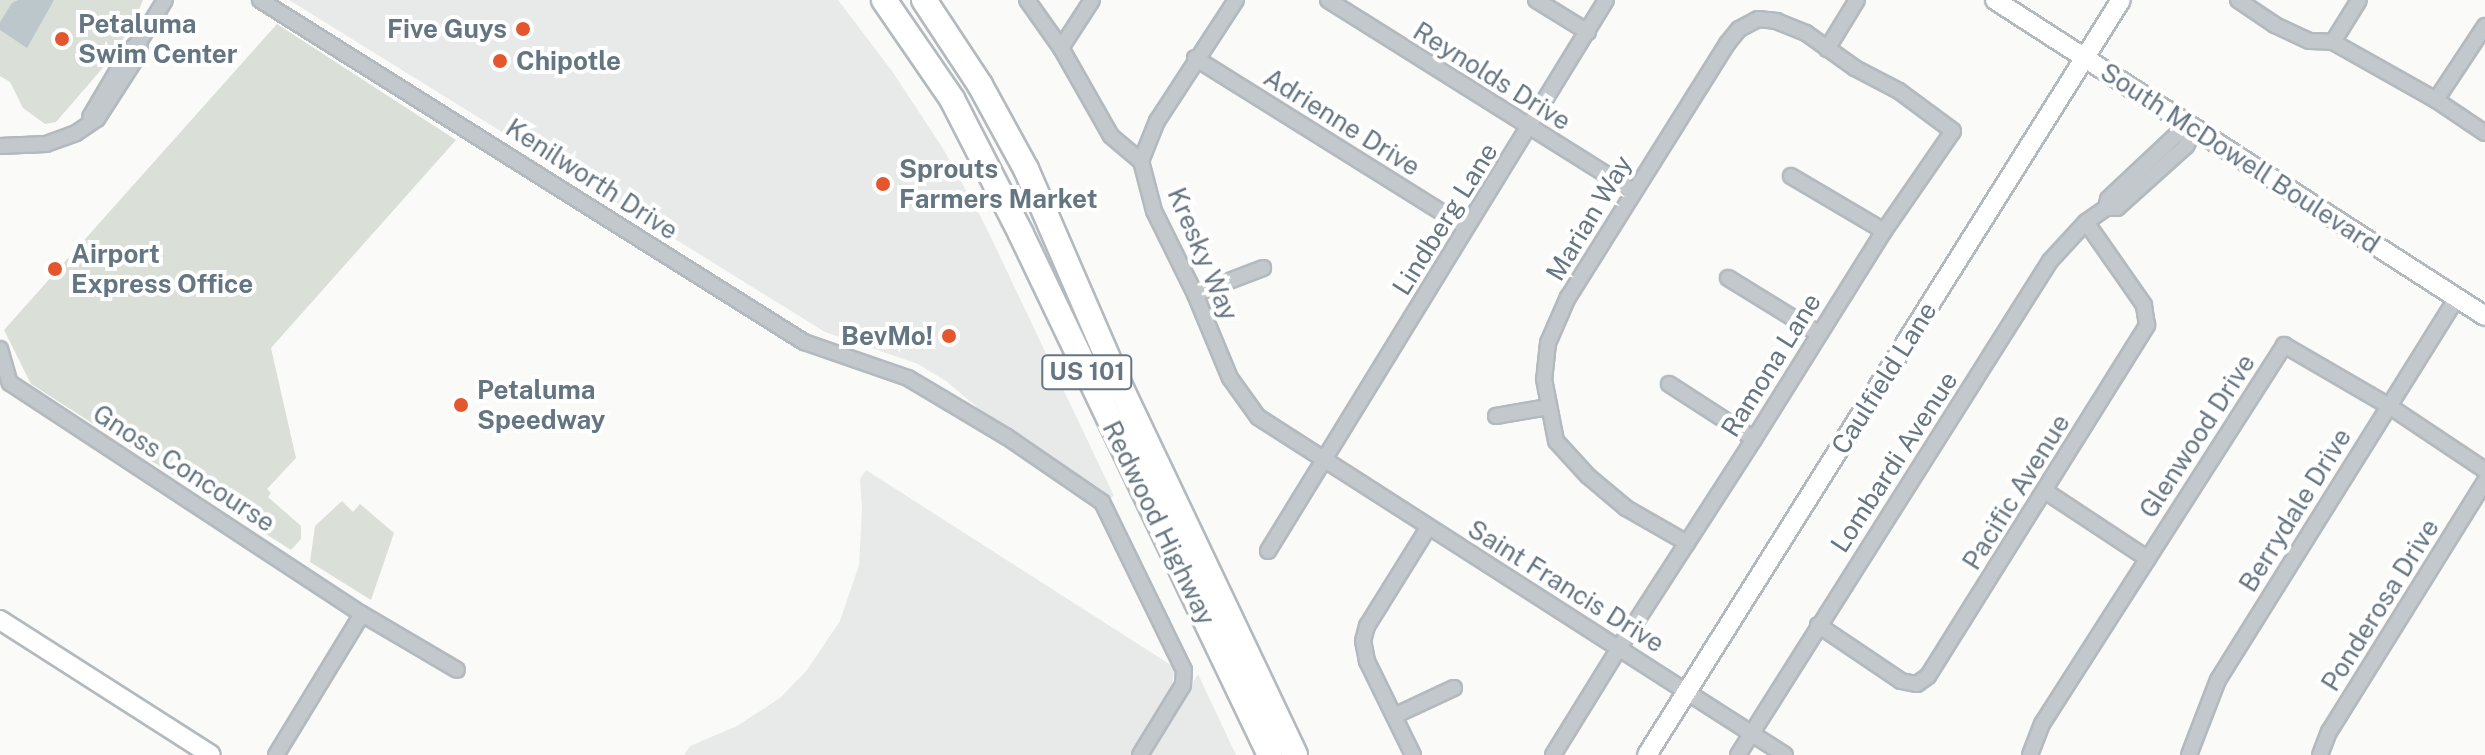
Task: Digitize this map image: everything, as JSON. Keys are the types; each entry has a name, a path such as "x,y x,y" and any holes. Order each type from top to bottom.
{"highway":[{"name":"Redwood Highway","path":"884,0 952,99 1015,221 1270,755"},
{"name":"Redwood Highway","path":"924,0 980,85 1026,169 1120,386 1295,755"}],"main road":[{"name":"South McDowell Boulevard","path":"1995,0 2485,316"},
{"name":"Caulfield Lane","path":"1647,755 2087,59 2121,0"},
{"path":"0,620 211,755"}],"street":[{"path":"0,146 46,144 85,126 129,51 139,42 165,0"},
{"name":"Kenilworth Drive","path":"260,0 804,342 908,378 1007,437 1102,502 1185,677 1140,755"},
{"path":"1027,0 1061,48 1111,136 1141,161"},
{"path":"1061,48 1092,0"},
{"name":"Kresky Way","path":"1236,0 1195,58 1157,121 1141,161 1154,211 1195,294 1230,378 1258,417 1321,460"},
{"name":"Reynolds Drive","path":"1328,0 1633,191"},
{"path":"1536,0 1588,32"},
{"name":"Lindberg Lane","path":"1268,551 1321,460 1385,363 1606,0"},
{"path":"1827,49 1857,0"},
{"path":"2238,0 2275,25 2310,41 2333,42 2436,100 2485,133"},
{"path":"2333,42 2359,0"},
{"name":"Marian Way","path":"1687,543 1626,508 1588,476 1556,441 1544,379 1548,343 1568,297 1739,29 1758,19 1777,21 1806,33 1827,49"},
{"path":"2436,100 2485,26"},
{"name":"Ramona Lane","path":"1553,755 1884,231 1953,131 1899,91 1827,49"},
{"name":"Adrienne Drive","path":"1195,58 1465,227"},
{"name":"Lombardi Avenue","path":"1738,755 2050,261 2086,222 2106,208 2117,208 2186,146 2193,125"},
{"path":"1791,176 1884,231"},
{"name":"Pacific Avenue","path":"1818,625 1901,681 1917,684 1928,676 2147,325 2144,305 2086,222"},
{"path":"1195,294 1263,268"},
{"path":"1728,278 1819,334"},
{"name":"Berrydale Drive","path":"2189,755 2218,680 2457,298"},
{"name":"Glenwood Drive","path":"2030,755 2042,724 2284,345 2389,406 2485,470"},
{"name":"Gnoss Concourse","path":"0,349 10,383 362,614 457,670"},
{"path":"1669,384 1754,439"},
{"path":"1496,416 1548,407"},
{"name":"Saint Francis Drive","path":"1321,460 1785,755"},
{"name":"Ponderosa Drive","path":"2320,755 2329,732 2485,481"},
{"path":"2045,491 2148,559"},
{"path":"1413,755 1367,661 1363,641 1367,626 1428,528"},
{"path":"276,755 362,614"},
{"path":"1396,715 1454,688"}],"shaded area":[{"name":"Petaluma Swim Center","path":"0,0 143,0 131,28 101,70 56,122 45,124 23,108 10,82 0,76"},
{"name":"Petaluma Swim Center","path":"18,0 54,0 27,48 0,30 0,22 12,3"},
{"path":"289,0 838,0 892,71 942,147 984,223 1114,496 1107,500 1022,445 946,381 918,364 825,332"},
{"path":"277,24 456,140 271,348 296,458 267,489 271,493 268,497 301,526 301,539 291,550 31,384 4,330"},
{"path":"866,470 1174,667 1172,689 1132,755 684,755 690,746 737,726 780,698 807,670 840,621 859,565 860,479"},
{"path":"342,501 353,512 360,504 394,533 371,600 310,562 315,526"},
{"path":"1198,674 1236,755 1148,755"}],"place":[{"name":"Five Guys","path":"523,29"},
{"name":"Petaluma Swim Center","path":"62,39"},
{"name":"Chipotle","path":"500,61"},
{"name":"Sprouts Farmers Market","path":"883,184"},
{"name":"Airport Express Office","path":"55,269"},
{"name":"BevMo!","path":"949,336"},
{"name":"Petaluma Speedway","path":"461,405"}]}
